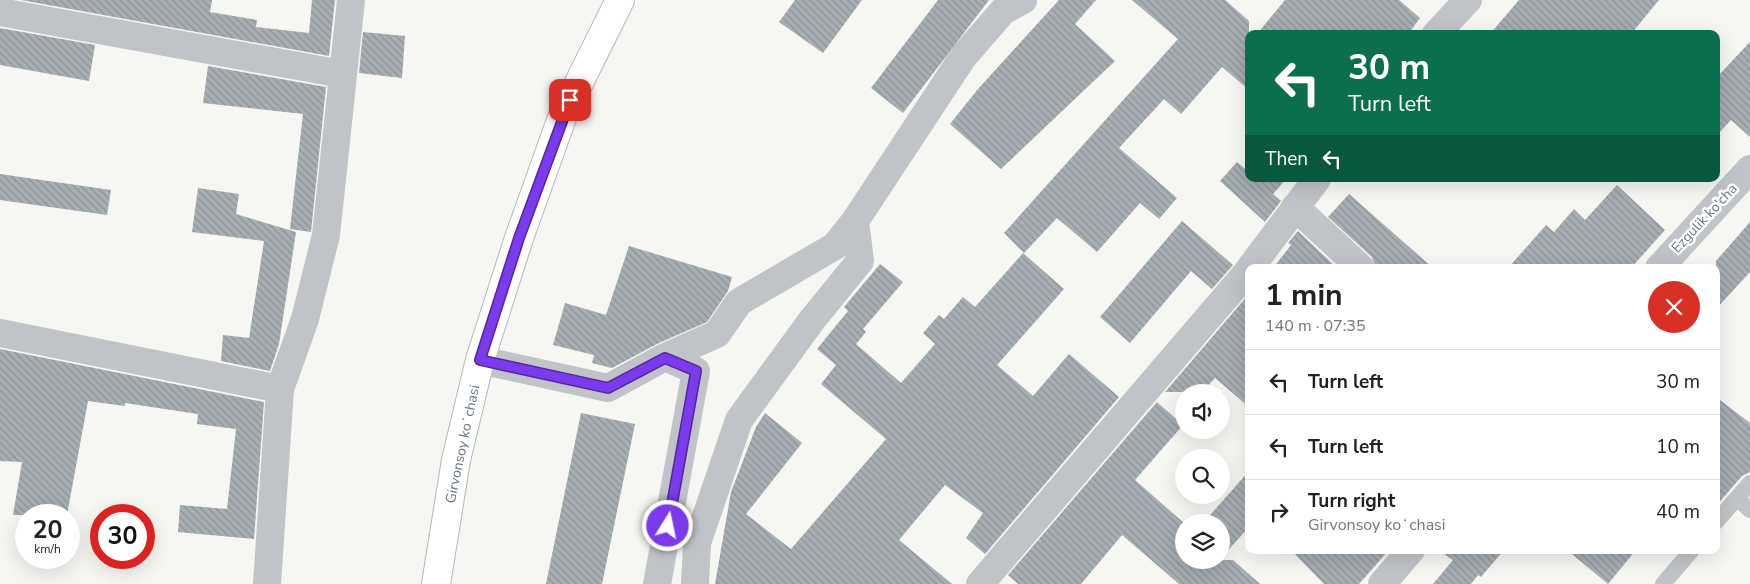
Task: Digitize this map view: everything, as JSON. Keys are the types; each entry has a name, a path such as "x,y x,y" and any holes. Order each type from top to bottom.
{"main road":[{"name":"Girvonsoy koʻchasi","path":"436,584 456,460 480,360 519,238 563,115 620,0"}],"street":[{"path":"267,584 280,388 305,319 326,235 351,0"},
{"path":"480,360 608,388 665,358 717,334 740,302 835,246 855,221 962,57 1003,11 1023,0"},
{"path":"1440,30 1468,0"},
{"path":"0,12 342,74"},
{"name":"Ezgulik ko'cha","path":"1663,264 1750,169"},
{"path":"1254,264 1315,182"},
{"path":"1295,207 1357,264"},
{"path":"695,584 697,542 739,420 812,320 860,261 855,221"},
{"path":"980,584 1245,275"},
{"path":"0,333 280,388"},
{"path":"657,584 696,371 665,358"},
{"path":"1382,584 1407,554"}],"lane":[{"path":"1720,517 1750,483"},
{"path":"1737,498 1750,510"},
{"path":"1663,584 1689,554"}],"building":[{"path":"21,0 212,0 210,12 257,20 256,27 309,33 312,0 335,0 329,56"},
{"path":"795,0 862,0 823,53 779,22"},
{"path":"938,0 989,0 903,113 871,88"},
{"path":"1059,0 1096,0 1075,24 1115,61 1001,169 950,124 978,89"},
{"path":"1132,0 1225,0 1249,21 1249,30 1245,30 1245,87 1222,67 1181,114 1164,99 1119,148 1177,198 1159,219 1140,203 1097,252 1057,218 1024,253 1004,233 1178,39"},
{"path":"1285,0 1399,0 1420,18 1411,30 1260,30"},
{"path":"1519,0 1659,0 1634,30 1493,30"},
{"path":"0,28 95,45 89,81 0,65"},
{"path":"363,32 405,36 402,78 359,73"},
{"path":"1750,42 1750,137 1731,120 1720,132 1720,74"},
{"path":"208,66 326,87 311,232 290,229 303,114 203,103"},
{"path":"1237,162 1245,169 1245,182 1283,182 1273,194 1281,201 1265,222 1220,181"},
{"path":"0,174 111,190 107,215 0,200"},
{"path":"1617,185 1665,230 1635,264 1512,264 1546,225 1554,232 1574,209 1585,220"},
{"path":"198,188 239,194 236,214 296,232 279,344 270,371 221,361 223,335 249,338 264,241 192,232"},
{"path":"1349,194 1428,264 1375,264 1372,257 1328,217"},
{"path":"1182,221 1233,265 1212,289 1191,271 1130,343 1100,317"},
{"path":"1750,222 1750,272 1720,305 1720,264 1716,264 1716,261"},
{"path":"1298,231 1333,264 1276,264 1291,245 1288,243"},
{"path":"629,246 732,277 728,291 707,322 659,343 612,368 592,363 594,355 553,345 565,303 606,315"},
{"path":"1023,253 1064,289 997,365 1033,396 1069,354 1119,397 985,554 966,538 983,513 945,485 899,540 952,584 715,584 731,492 756,427 765,413 802,443 746,514 791,549 886,439 821,384 836,365 817,349 848,311 844,307 880,264 903,282 863,329 866,332 856,344 901,383 935,344 923,333 939,315 944,319 963,297 975,307"},
{"path":"1245,299 1245,404 1230,391 1230,384 1222,384 1215,378 1209,384 1175,384 1175,392 1165,392"},
{"path":"0,349 264,402 254,539 178,532 180,505 227,509 236,429 197,424 198,414 125,403 125,406 88,401 69,504 15,504 15,515 13,515 22,462 0,461"},
{"path":"1720,400 1750,423 1750,472 1742,476 1720,501"},
{"path":"1157,402 1175,418 1175,434 1135,480 1175,515 1175,569 1230,569 1230,560 1233,560 1260,584 1179,584 1122,535 1081,584 1018,584 1008,575"},
{"path":"581,413 635,424 602,584 546,584"},
{"path":"1245,476 1245,531 1230,548 1230,514 1211,514 1220,504 1230,504 1230,493"},
{"path":"1295,554 1385,554 1359,584 1324,584"},
{"path":"1444,554 1501,554 1481,577 1478,575 1471,584 1433,584 1453,560"},
{"path":"1572,554 1633,554 1608,584"}],"route":[{"path":"570,100 519,238 480,360 608,388 665,358 696,371 668,526"}]}
